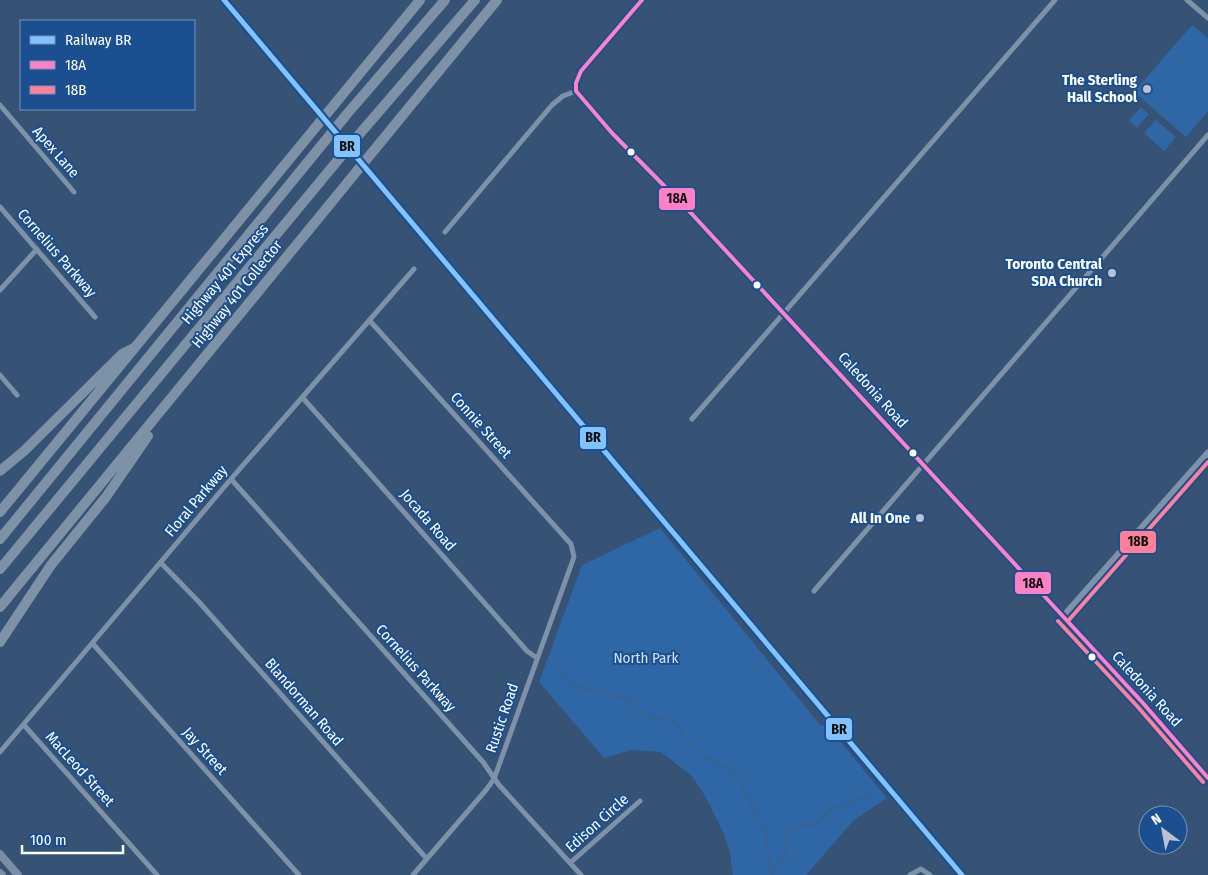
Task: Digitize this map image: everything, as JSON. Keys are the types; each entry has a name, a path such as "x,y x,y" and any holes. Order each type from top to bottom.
{"highway":[{"path":"0,512 420,0"},
{"name":"Highway 401 Express","path":"0,539 347,114 445,0"},
{"name":"Highway 401 Express","path":"0,569 357,137 475,0"},
{"name":"Highway 401 Collector","path":"0,607 497,0"},
{"path":"0,471 24,451 122,354 137,346"},
{"path":"0,642 51,565 106,497 187,380"}],"main road":[{"path":"0,854 18,875"}],"street":[{"path":"445,232 552,105 563,96 576,91 576,84 581,71 642,0"},
{"path":"692,419 1054,0"},
{"path":"1187,0 1208,18"},
{"name":"Caledonia Road","path":"576,91 612,133 691,213 1064,617 1208,778"},
{"name":"Apex Lane","path":"0,105 74,192"},
{"path":"814,590 1208,135"},
{"name":"Cornelius Parkway","path":"0,207 95,317"},
{"path":"0,290 37,249"},
{"name":"Floral Parkway","path":"0,752 231,479 414,268"},
{"name":"Connie Street","path":"370,321 480,441 573,547"},
{"path":"0,375 18,395"},
{"name":"Jocada Road","path":"302,397 527,651 537,658"},
{"path":"1064,617 1208,454"},
{"name":"Cornelius Parkway","path":"231,479 482,762 494,779 581,875"},
{"name":"Rustic Road","path":"413,875 494,779 571,568 574,557 573,547"},
{"name":"Blandorman Road","path":"161,563 199,602 427,859"},
{"name":"Jay Street","path":"93,644 299,875"},
{"name":"MacLeod Street","path":"24,725 157,875"},
{"name":"Edison Circle","path":"570,863 640,801"},
{"path":"910,875 921,869 930,875"}],"green space":[{"path":"1192,25 1208,38 1208,111 1186,137 1134,92"},
{"path":"1141,107 1149,114 1137,128 1129,120"},
{"path":"1156,120 1176,137 1164,151 1144,133"},
{"name":"North Park","path":"660,528 821,726 826,724 887,798 854,820 806,875 733,875 730,853 724,834 705,796 692,776 661,752 632,750 604,758 539,682 582,565"}],"waterway":[{"path":"554,660 570,682 583,688 629,700 649,717 674,721 685,739 702,752 705,757 727,768 738,780 766,832 771,875"},
{"path":"771,874 786,852 786,836 790,830 799,826 814,825 830,809 852,803 872,793"}],"rail line":[{"name":"BR","path":"224,0 962,875"}],"transit line":[{"name":"18A","path":"642,0 581,71 576,83 576,91 612,133 691,213 1142,702 1208,778"},
{"name":"18B","path":"1068,621 1208,462"},
{"name":"18B","path":"1058,621 1137,706 1203,782"}],"place":[{"name":"The Sterling Hall School","path":"1147,89"},
{"name":"Toronto Central SDA Church","path":"1112,273"},
{"name":"All In One","path":"920,518"}]}
